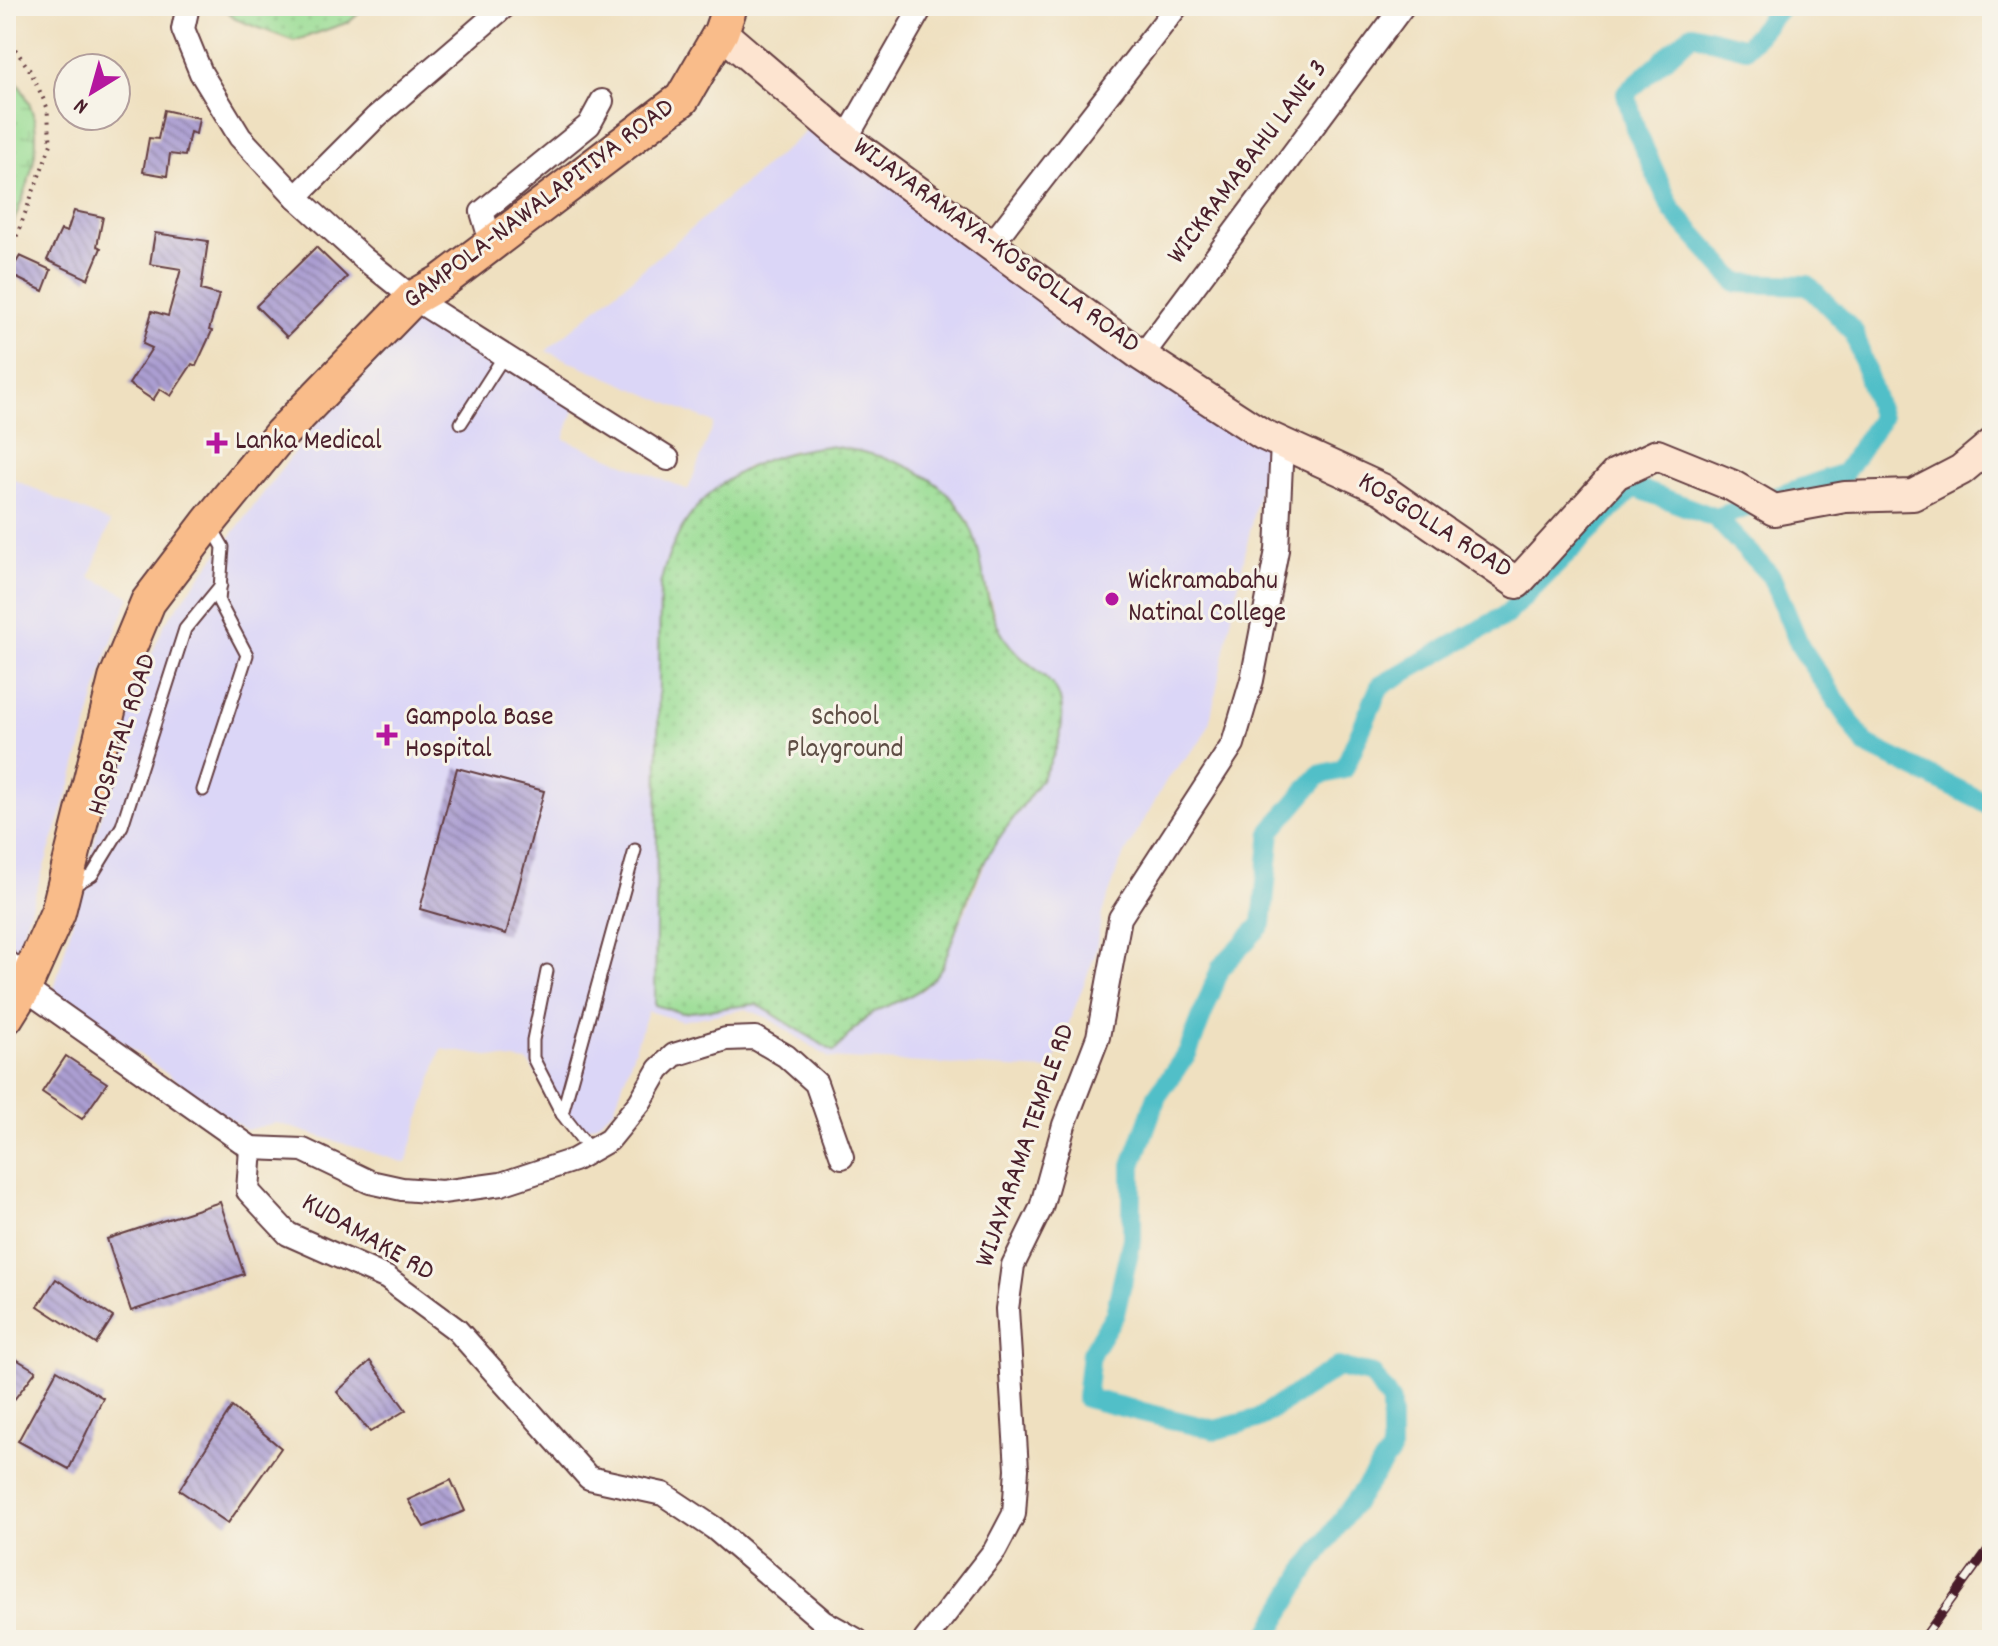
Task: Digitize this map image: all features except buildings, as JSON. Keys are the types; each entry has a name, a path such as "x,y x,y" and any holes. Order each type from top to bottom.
{"main road":[{"name":"GAMPOLA-NAWALAPITIYA ROAD","path":"6,1017 19,976 58,912 116,679 148,602 281,434 413,298 441,282 682,99 726,19"}],"street":[{"path":"188,6 183,29 201,73 240,137 296,197 413,298 668,459"},
{"path":"296,197 376,117 505,6"},
{"path":"846,139 922,6"},
{"path":"991,245 1177,6"},
{"name":"WICKRAMABAHU LANE 3","path":"1142,356 1403,6"},
{"name":"WIJAYARAMAYA-KOSGOLLA ROAD","path":"726,19 846,139 1142,356 1262,434 1282,443"},
{"path":"491,242 482,212 489,203 589,125 602,101"},
{"name":"KOSGOLLA ROAD","path":"1282,443 1382,489 1517,583 1616,474 1657,455 1731,485 1774,510 1845,497 1913,495 1961,470 1992,444"},
{"name":"WIJAYARAMA TEMPLE RD","path":"925,1640 995,1550 1014,1514 1017,1469 1007,1309 1013,1265 1041,1208 1064,1125 1098,1037 1120,918 1233,744 1252,680 1277,550 1282,443"},
{"path":"19,976 251,1148 303,1150 370,1182 402,1189 442,1192 501,1184 574,1160 609,1140 640,1102 659,1069 674,1055 726,1039 755,1038 786,1056 816,1083 842,1157"},
{"name":"KUDAMAKE RD","path":"251,1148 248,1191 288,1234 387,1278 457,1330 589,1478 663,1494 714,1528 823,1621 857,1640"}],"lane":[{"path":"461,423 504,356"},
{"path":"203,790 247,655 219,602 223,547 209,522"},
{"name":"HOSPITAL ROAD","path":"63,892 92,875 122,826 185,629 221,585"},
{"path":"562,1114 635,850"},
{"path":"547,971 533,1040 533,1058 562,1114 590,1150"}],"path":[{"path":"6,36 31,72 47,107 51,144 8,259 6,307"}],"shaded area":[{"path":"814,125 1267,449 1209,725 1200,742 1167,779 1120,863 1102,913 1095,955 1051,1070 829,1058 768,1018 746,1009 681,1021 648,1011 614,1109 595,1125 578,1132 528,1062 441,1049 406,1163 277,1123 246,1130 53,993 135,693 165,623 324,413 417,310 579,396 564,439 688,490 714,423 546,351","holes":["794,450 938,485 957,503 969,521 997,623 1005,639 1021,656 1011,821 990,852 942,967 924,989 872,1013 834,1052 756,1004 655,1005 660,585 680,531 704,499 746,467"]},
{"path":"6,476 110,523 90,577 130,596 108,651 72,781 17,949 6,944"}],"green space":[{"path":"223,6 367,6 349,22 294,41 235,19"},
{"path":"6,70 23,90 36,132 30,175 6,242"},
{"name":"School Playground","path":"829,446 878,456 922,474 956,504 969,524 978,549 998,627 1014,650 1055,688 1062,715 1060,735 1049,765 984,863 942,967 920,989 869,1016 834,1052 757,1004 682,1013 655,1005 660,585 669,554 699,504 719,486 743,470 769,459"}],"waterway":[{"path":"1265,1640 1305,1571 1391,1452 1391,1403 1373,1375 1338,1367 1257,1419 1215,1430 1086,1398 1091,1353 1115,1314 1132,1239 1132,1165 1157,1096 1188,1052 1221,967 1262,924 1271,831 1319,775 1344,769 1380,686 1506,615 1634,487 1716,518 1844,473 1881,418 1854,332 1808,285 1737,283 1672,210 1635,128 1626,93 1692,34 1746,48 1781,6"},
{"path":"1716,518 1771,576 1800,646 1865,744 1992,806"}],"railway":[{"path":"1922,1640 1992,1544"}],"place":[{"name":"Lanka Medical","path":"217,443"},
{"name":"Wickramabahu Natinal College","path":"1112,599"},
{"name":"Gampola Base Hospital","path":"387,735"}]}
